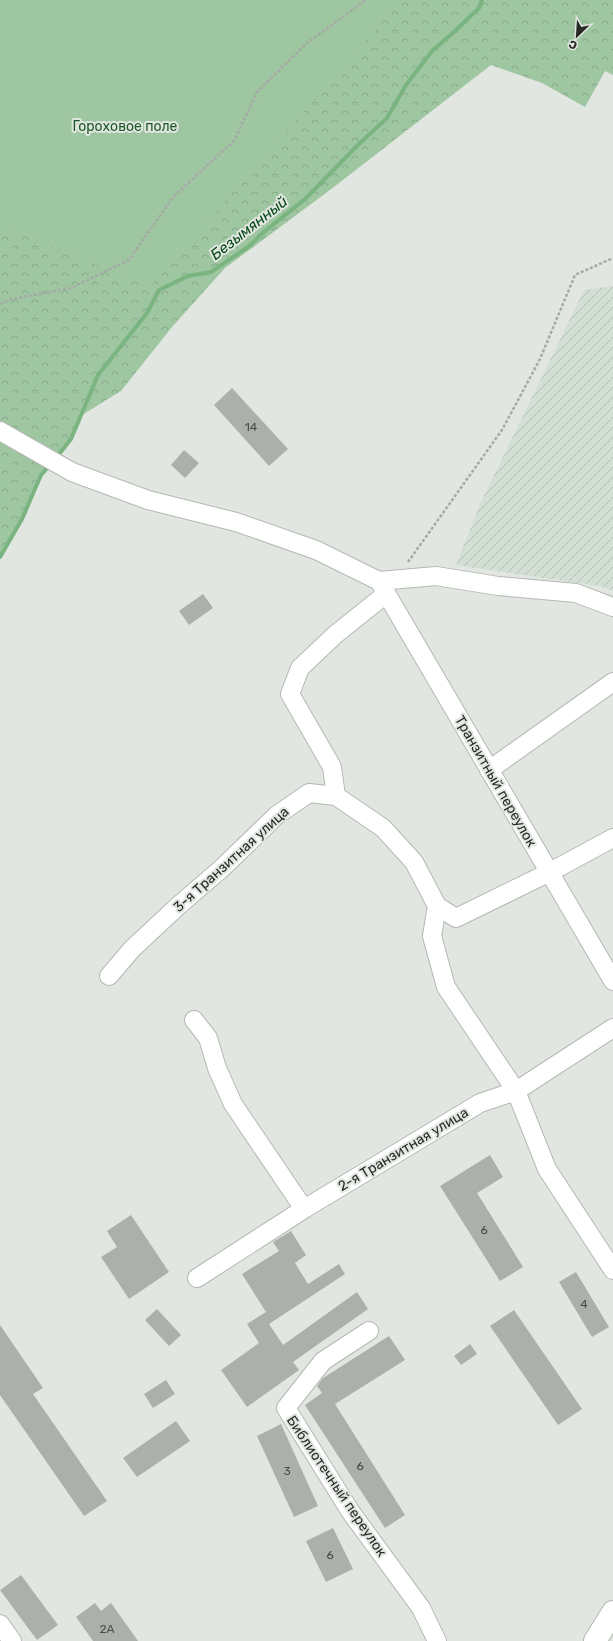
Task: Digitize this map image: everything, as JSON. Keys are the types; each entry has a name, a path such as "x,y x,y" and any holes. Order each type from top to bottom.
{"highway":[{"path":"595,1641 613,1612"}],"street":[{"path":"0,431 72,472 148,500 236,522 309,548 387,585"},
{"path":"336,796 332,767 290,694 300,668 387,585 436,576 498,586 576,593 613,607"},
{"name":"Транзитный переулок","path":"387,585 490,770 613,981"},
{"path":"490,770 613,682"},
{"name":"3-я Транзитная улица","path":"109,976 132,949 178,906 221,869 277,815 309,793 336,796 383,828 414,862 437,906"},
{"path":"613,838 550,872 456,918 437,906 432,936 446,987 516,1091 547,1169 613,1270"},
{"path":"194,1020 208,1038 217,1068 233,1104 304,1209"},
{"name":"2-я Транзитная улица","path":"197,1278 304,1209 480,1103 516,1091 613,1028"},
{"name":"Библиотечный переулок","path":"369,1331 323,1361 286,1408 350,1511 421,1608 437,1641"},
{"path":"0,1624 12,1641"}],"path":[{"path":"0,304 12,299 72,288 129,260 173,197 234,141 257,92 307,43 366,0"},
{"path":"387,585 502,430 540,359 575,275 613,258"}],"shaded area":[{"path":"613,286 613,591 599,586 456,565 480,504 584,290"}],"green space":[{"path":"0,0 613,0 613,75 605,71 585,107 542,83 491,65 330,190 225,268 172,327 121,391 82,415 71,439 41,475 22,519 0,557"},
{"name":"Гороховое поле","path":"0,0 402,0 150,287 0,225"}],"building":[{"path":"232,388 288,449 269,466 214,405"},
{"path":"184,450 199,463 185,478 171,465"},
{"path":"203,594 213,608 189,625 179,611"},
{"path":"490,1155 503,1177 477,1193 523,1267 500,1281 440,1186"},
{"path":"131,1215 169,1272 129,1299 101,1257 117,1247 107,1231"},
{"path":"291,1231 306,1255 295,1263 308,1284 339,1264 345,1274 269,1324 283,1345 357,1292 368,1309 293,1362 299,1370 247,1407 221,1370 259,1343 247,1324 266,1312 242,1274 279,1251 273,1242"},
{"path":"576,1272 609,1327 592,1337 559,1282"},
{"path":"157,1309 181,1335 169,1346 145,1320"},
{"path":"514,1310 582,1409 558,1425 490,1326"},
{"path":"0,1325 43,1388 33,1394 107,1501 84,1516 0,1395"},
{"path":"389,1336 405,1360 335,1404 405,1515 385,1528 305,1405 322,1393 317,1386 323,1378"},
{"path":"470,1344 477,1354 461,1365 454,1356"},
{"path":"166,1380 175,1394 153,1408 144,1394"},
{"path":"176,1421 190,1441 137,1477 123,1458"},
{"path":"281,1424 318,1506 294,1517 257,1436"},
{"path":"333,1528 353,1569 326,1582 306,1541"},
{"path":"21,1575 58,1625 37,1640 0,1590"},
{"path":"95,1603 101,1611 111,1603 138,1641 93,1641 76,1617"}],"waterway":[{"name":"Безымянный","path":"56,458 71,439 98,375 147,313 159,290 188,276 211,272 248,247 265,231 305,199 387,118 406,85 432,51 479,8 482,0"},
{"name":"Безымянный","path":"0,557 22,519 41,475 50,465"}]}
